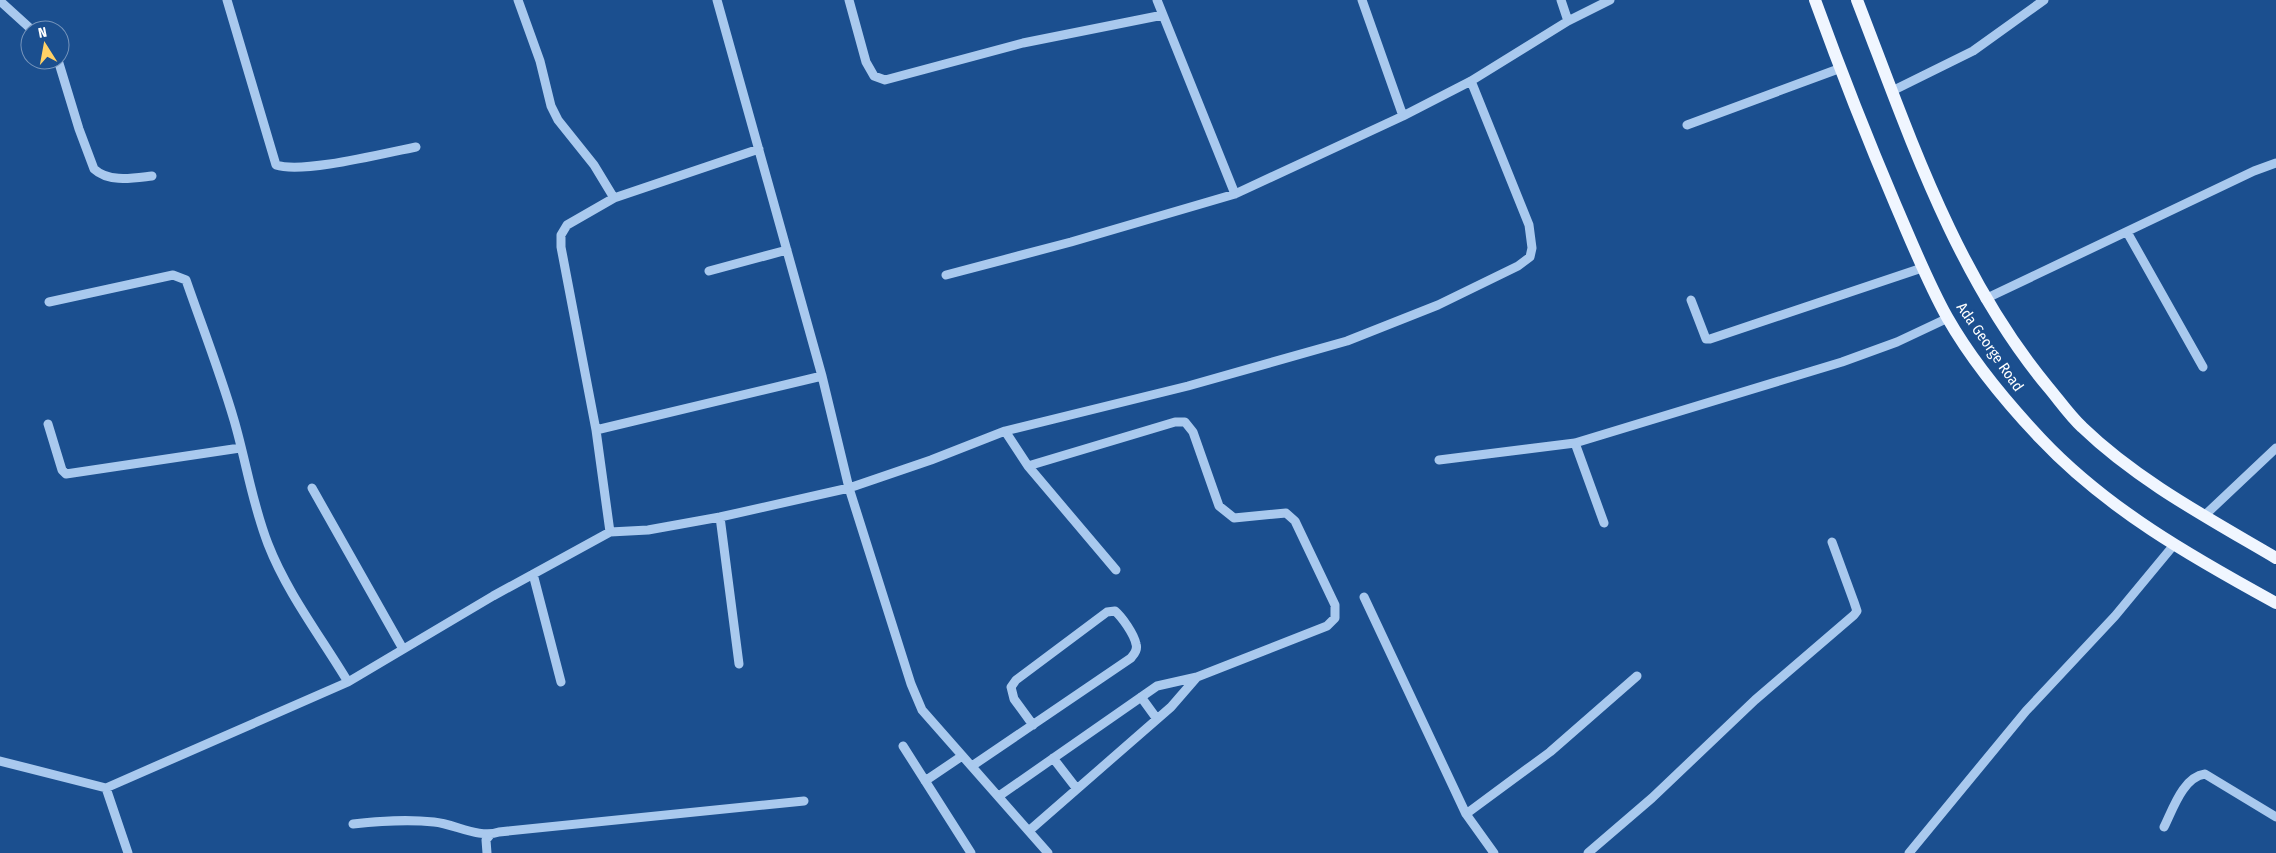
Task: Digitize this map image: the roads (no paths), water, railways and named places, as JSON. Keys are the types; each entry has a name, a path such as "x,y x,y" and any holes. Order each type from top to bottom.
{"main road":[{"name":"Ada George Road","path":"1815,0 1877,162 1922,268 1948,318 1991,381 2042,440 2104,495 2173,546 2276,603"},
{"name":"Ada George Road","path":"1857,0 1892,91 1957,247 1986,299 2027,361 2082,427 2127,463 2204,516 2276,558"}],"street":[{"path":"227,0 276,165 290,168 318,165 416,147"},
{"path":"518,0 540,61 551,106 558,120 594,165 614,198"},
{"path":"717,0 822,376 849,488 910,684 922,710 1030,830 1048,853"},
{"path":"849,0 866,62 874,76 885,80 1023,43 1163,15"},
{"path":"1158,0 1235,194"},
{"path":"1362,0 1403,116"},
{"path":"1560,0 1568,21"},
{"path":"946,274 1071,242 1235,194 1403,116 1471,82 1568,21 1610,0"},
{"path":"1892,91 1973,51 2044,0"},
{"path":"0,1 21,20"},
{"path":"1687,124 1841,68"},
{"path":"61,70 79,129 94,169 100,174 124,180 152,176"},
{"path":"0,762 106,788 348,682 533,574 610,532 648,530 720,517 849,488 1005,431 1188,386 1347,342 1438,305 1518,266 1530,257 1532,248 1529,225 1471,82"},
{"path":"610,532 596,430 561,247 561,235 566,225 614,198 672,176 759,149"},
{"path":"1986,299 2254,171 2276,163"},
{"path":"2127,232 2203,368"},
{"path":"709,271 787,250"},
{"path":"1691,300 1706,340 1922,268"},
{"path":"49,302 173,276 186,280 220,376 250,490 278,568 348,682"},
{"path":"1439,460 1575,443 1842,362 1897,342 1948,318"},
{"path":"596,430 822,376"},
{"path":"999,796 1157,686 1196,678 1327,626 1335,618 1335,605 1295,521 1286,513 1234,518 1219,506 1193,432 1185,422 1175,422 1028,466"},
{"path":"48,424 62,470 66,474 240,448"},
{"path":"1005,431 1028,466 1116,570"},
{"path":"1575,443 1604,523"},
{"path":"2204,516 2276,448"},
{"path":"312,488 403,649"},
{"path":"720,517 739,664"},
{"path":"1588,853 1652,798 1755,700 1854,615 1856,608 1832,542"},
{"path":"1909,853 2026,711 2115,616 2173,546"},
{"path":"533,574 561,682"},
{"path":"1364,597 1466,814 1494,853"},
{"path":"972,766 1033,725 1131,658 1136,652 1137,644 1120,615 1115,611 1107,612 1016,680 1011,687 1014,699 1033,725"},
{"path":"1466,814 1550,752 1637,676"},
{"path":"1030,830 1170,708 1196,678"},
{"path":"1141,697 1157,719"},
{"path":"903,746 971,853"},
{"path":"925,781 962,756"},
{"path":"1053,758 1077,789"},
{"path":"2164,827 2189,781 2198,775 2205,774 2276,817"},
{"path":"106,788 128,853"},
{"path":"352,824 397,819 437,822 490,835 499,832 609,819 804,801"},
{"path":"487,853 486,840 490,835"}]}
